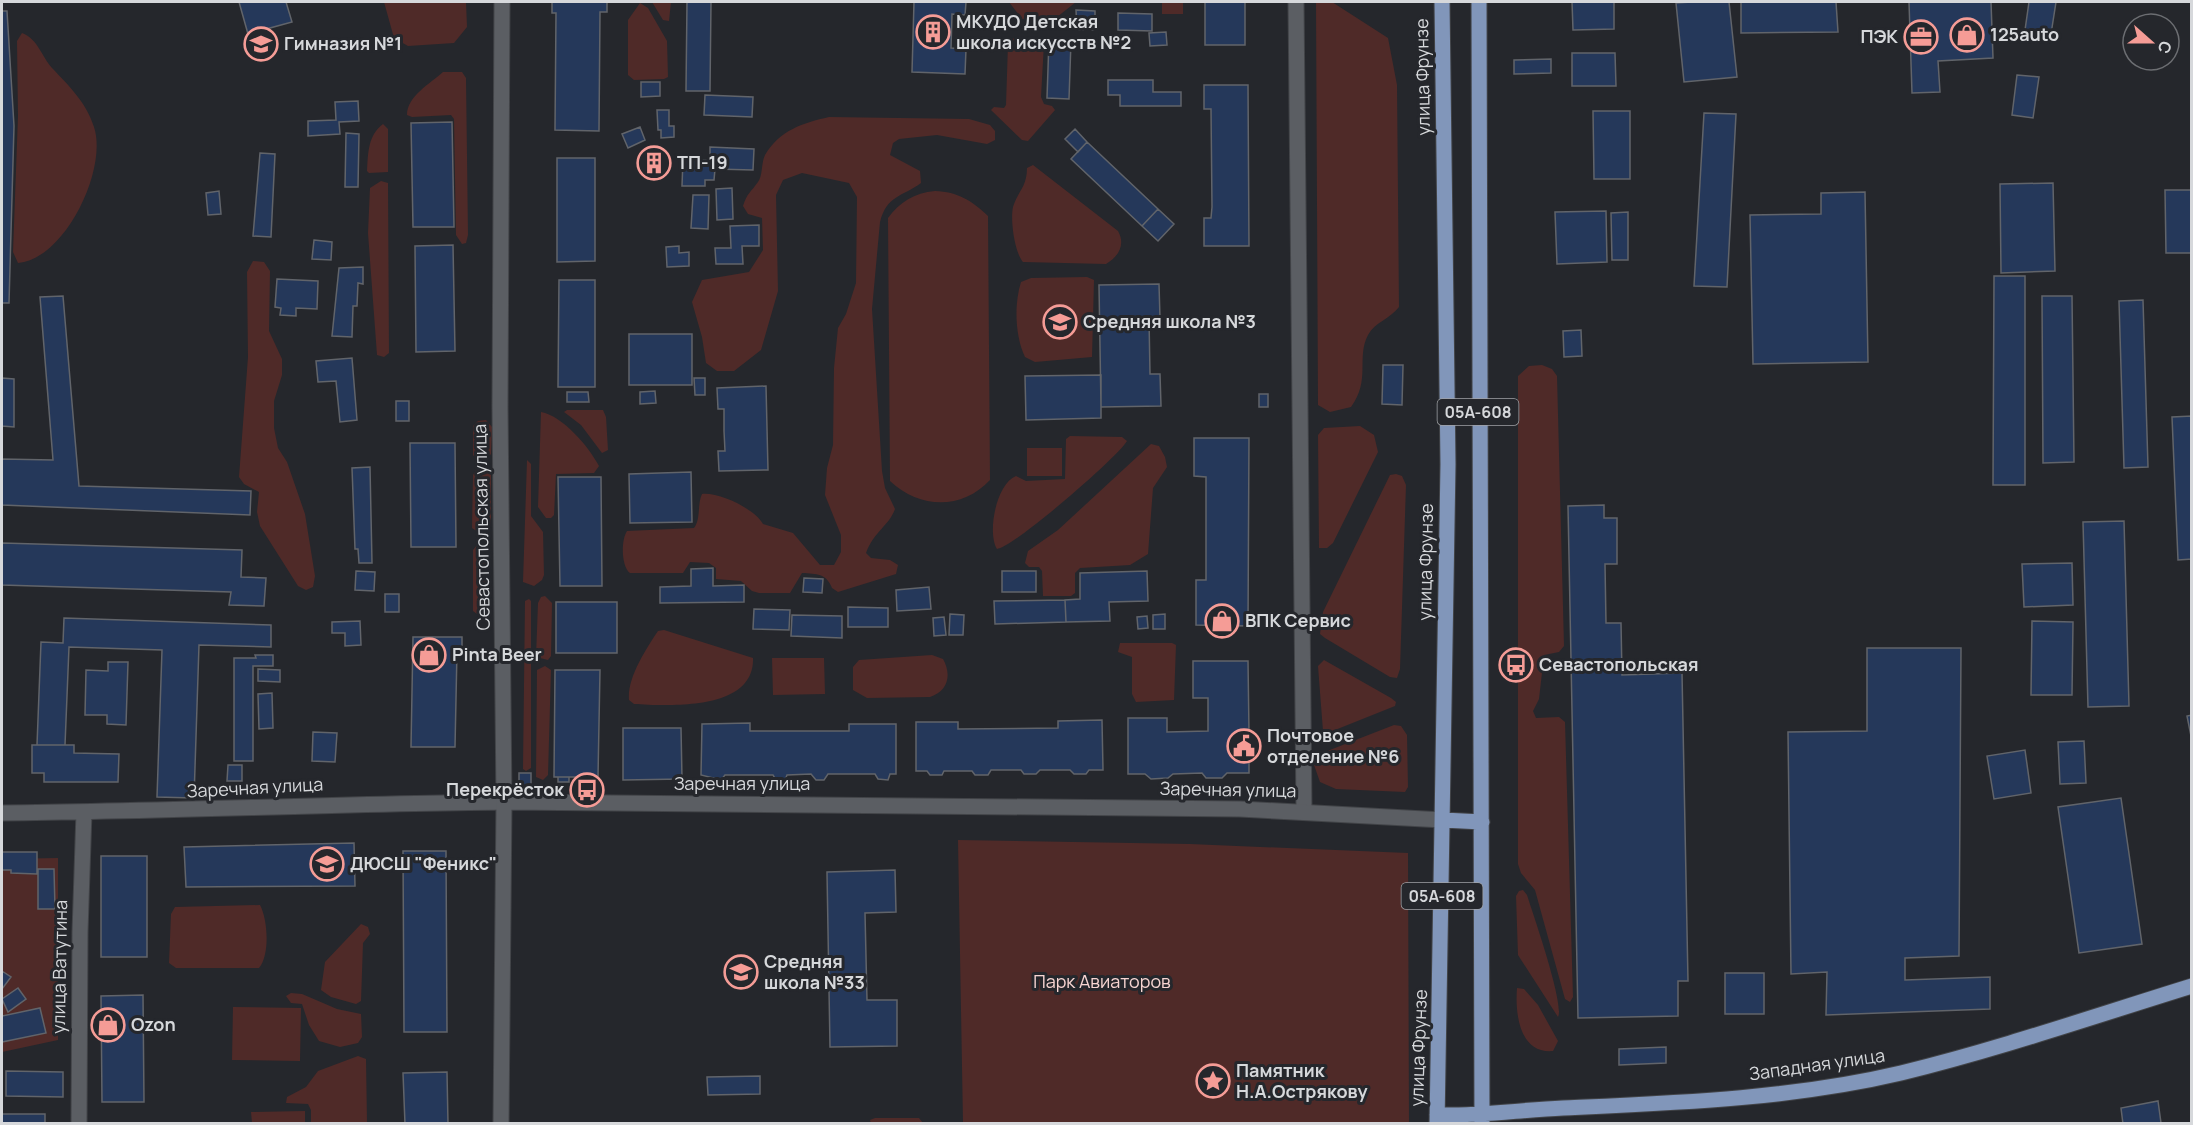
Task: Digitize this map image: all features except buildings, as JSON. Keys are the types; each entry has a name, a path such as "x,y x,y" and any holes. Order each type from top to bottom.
{"main road":[{"name":"улица Фрунзе","path":"1437,1119 1443,820 1442,684 1448,464 1442,2"},
{"name":"05А-608","path":"1479,2 1482,1120"},
{"name":"Заречная улица","path":"1443,820 1482,822"},
{"name":"Западная улица","path":"1437,1119 1482,1120 1548,1109 1756,1095 1900,1073 2192,986"}],"street":[{"name":"Севастопольская улица","path":"501,1124 504,801 500,407 502,2"},
{"path":"1296,2 1304,811"},
{"name":"Заречная улица","path":"2,813 504,801 1304,811 1443,820"},
{"name":"улица Ватутина","path":"79,1124 80,932 84,812"}],"green space":[{"path":"384,2 466,2 467,27 454,43 408,46 394,38"},
{"path":"652,2 671,2 669,21 663,20"},
{"path":"1009,2 1076,2 1057,17 1022,19"},
{"path":"1162,2 1183,2 1183,14 1162,14"},
{"path":"1316,2 1332,2 1388,38 1397,85 1399,307 1368,335 1363,352 1360,388 1351,407 1330,412 1318,405"},
{"path":"640,3 648,8 667,41 668,77 664,79 634,80 628,75 628,20"},
{"path":"22,33 32,39 48,64 82,102 91,118 97,145 95,165 88,187 79,209 66,229 52,246 35,258 18,263 13,252 18,116 17,41"},
{"path":"1024,37 1044,43 1041,97 1044,104 1052,106 1055,110 1028,141 1022,140 991,110 994,107 1004,108 1006,105 1008,44 1011,39"},
{"path":"443,72 462,72 466,78 468,235 466,243 462,244 456,235 454,119 451,115 412,117 407,115 415,96"},
{"path":"829,117 969,119 990,125 995,131 995,140 987,144 937,135 899,139 893,143 890,155 920,171 921,183 891,201 883,213 880,222 872,309 882,471 885,488 895,509 869,545 866,553 871,558 890,560 898,565 896,574 838,592 824,577 802,573 790,593 759,593 752,591 741,581 716,579 716,568 709,563 690,562 683,573 630,573 625,565 623,553 627,531 694,528 698,520 702,494 727,499 745,507 763,524 793,533 820,565 834,565 841,552 841,535 825,495 827,468 833,445 834,368 838,328 846,314 856,283 857,197 849,183 802,173 783,180 776,195 778,291 761,350 734,371 717,371 706,363 702,337 692,302 702,280 749,272 763,250 762,218 748,214 743,206 760,179 765,155 771,146 793,129"},
{"path":"383,124 388,129 388,172 369,173 367,171 370,145 374,133"},
{"path":"1033,165 1118,231 1121,241 1120,250 1110,261 1106,264 1023,262 1016,244 1012,213 1026,180 1027,168"},
{"path":"381,181 388,183 389,353 384,357 377,355 368,233 370,188"},
{"path":"935,191 951,193 964,198 988,216 990,480 967,497 941,502 914,497 890,481 888,218 908,199"},
{"path":"253,261 264,262 270,271 269,331 282,359 282,375 274,401 274,428 278,448 287,462 305,514 315,576 313,587 306,590 298,586 260,526 257,512 259,492 244,484 239,477 248,357 247,272"},
{"path":"1087,277 1094,280 1092,357 1035,362 1025,357 1019,340 1017,320 1017,300 1021,282 1031,278"},
{"path":"1542,365 1552,369 1557,376 1564,646 1559,652 1544,655 1539,699 1533,711 1536,718 1559,717 1565,722 1573,997 1570,1002 1565,999 1535,890 1521,873 1518,864 1518,376 1529,366"},
{"path":"567,410 603,410 606,417 608,450 602,453 581,425 564,412"},
{"path":"541,412 558,419 575,433 599,466 594,473 556,474 554,515 551,518 546,518 538,507"},
{"path":"486,420 492,427 491,454 485,460 478,461 473,455 473,426 478,421"},
{"path":"1360,426 1374,435 1378,452 1333,543 1327,548 1319,548 1318,435 1324,428"},
{"path":"1070,436 1122,437 1127,441 1106,464 1065,500 1023,534 997,549 994,542 993,521 1003,489 1016,476 1026,481 1065,479 1066,439"},
{"path":"1151,444 1159,446 1167,467 1153,488 1148,554 1130,565 1080,568 1075,573 1075,593 1071,596 1043,596 1042,571 1039,567 1029,567 1025,563 1028,551 1058,530"},
{"path":"1027,448 1062,448 1062,476 1027,476"},
{"path":"527,460 531,464 531,516 543,532 544,575 542,580 534,586 523,582"},
{"path":"486,466 491,475 491,525 488,530 478,532 472,528 473,475 478,467"},
{"path":"1390,475 1402,476 1406,485 1400,669 1397,678 1390,677 1320,634 1323,612"},
{"path":"477,545 482,545 487,553 486,607 477,614 473,611 473,550"},
{"path":"545,596 552,603 551,656 548,660 536,657 538,603 541,597"},
{"path":"529,599 531,601 531,768 526,771 523,769 525,601"},
{"path":"664,630 753,658 750,675 740,688 707,702 668,705 634,704 629,700 629,691 634,673 658,631"},
{"path":"1120,643 1172,643 1176,645 1174,700 1136,702 1132,694 1132,657 1118,652"},
{"path":"932,655 943,659 948,676 941,691 930,697 867,698 853,690 853,667 859,660"},
{"path":"772,658 824,658 825,694 773,695"},
{"path":"1324,660 1391,698 1396,702 1395,706 1330,732 1323,731 1318,666"},
{"path":"545,666 551,670 548,775 543,780 536,777 537,670"},
{"path":"1394,725 1401,726 1407,735 1408,787 1405,792 1336,789 1320,782 1314,765 1317,755"},
{"name":"Парк Авиаторов","path":"958,840 1190,844 1408,853 1409,1123 963,1123"},
{"path":"58,858 58,1040 2,1052 2,859"},
{"path":"1523,890 1527,895 1553,978 1559,1009 1558,1017 1518,955 1516,896 1519,891"},
{"path":"260,905 265,919 267,937 265,955 259,968 176,968 169,963 171,914 175,907"},
{"path":"361,924 368,927 370,934 363,943 361,1001 356,1004 331,997 321,990 325,962"},
{"path":"1517,988 1524,989 1538,1005 1558,1041 1553,1051 1533,1046 1526,1039 1517,1009"},
{"path":"291,993 302,994 337,1009 361,1014 362,1037 358,1043 340,1047 319,1041 309,1025 302,1004 291,1003 286,996"},
{"path":"233,1007 301,1008 300,1061 232,1060"},
{"path":"358,1056 366,1059 367,1123 311,1123 311,1110 308,1104 286,1103 287,1097 306,1087 318,1071"},
{"path":"305,1111 305,1123 252,1123 251,1112"},
{"path":"919,1118 923,1123 871,1123 870,1120"}],"place":[{"name":"МКУДО Детская школа искусств №2","path":"933,32"},
{"name":"125auto","path":"1967,35"},
{"name":"ПЭК","path":"1921,37"},
{"name":"Гимназия №1","path":"261,44"},
{"name":"ТП-19","path":"654,163"},
{"name":"Средняя школа №3","path":"1060,322"},
{"name":"ВПК Сервис","path":"1222,621"},
{"name":"Pinta Beer","path":"429,655"},
{"name":"Севастопольская","path":"1516,665"},
{"name":"Почтовое отделение №6","path":"1244,746"},
{"name":"Перекрёсток","path":"587,790"},
{"name":"ДЮСШ \"Феникс\"","path":"327,864"},
{"name":"Средняя школа №33","path":"741,972"},
{"name":"Ozon","path":"108,1025"},
{"name":"Памятник Н.А.Острякову","path":"1213,1081"}]}
